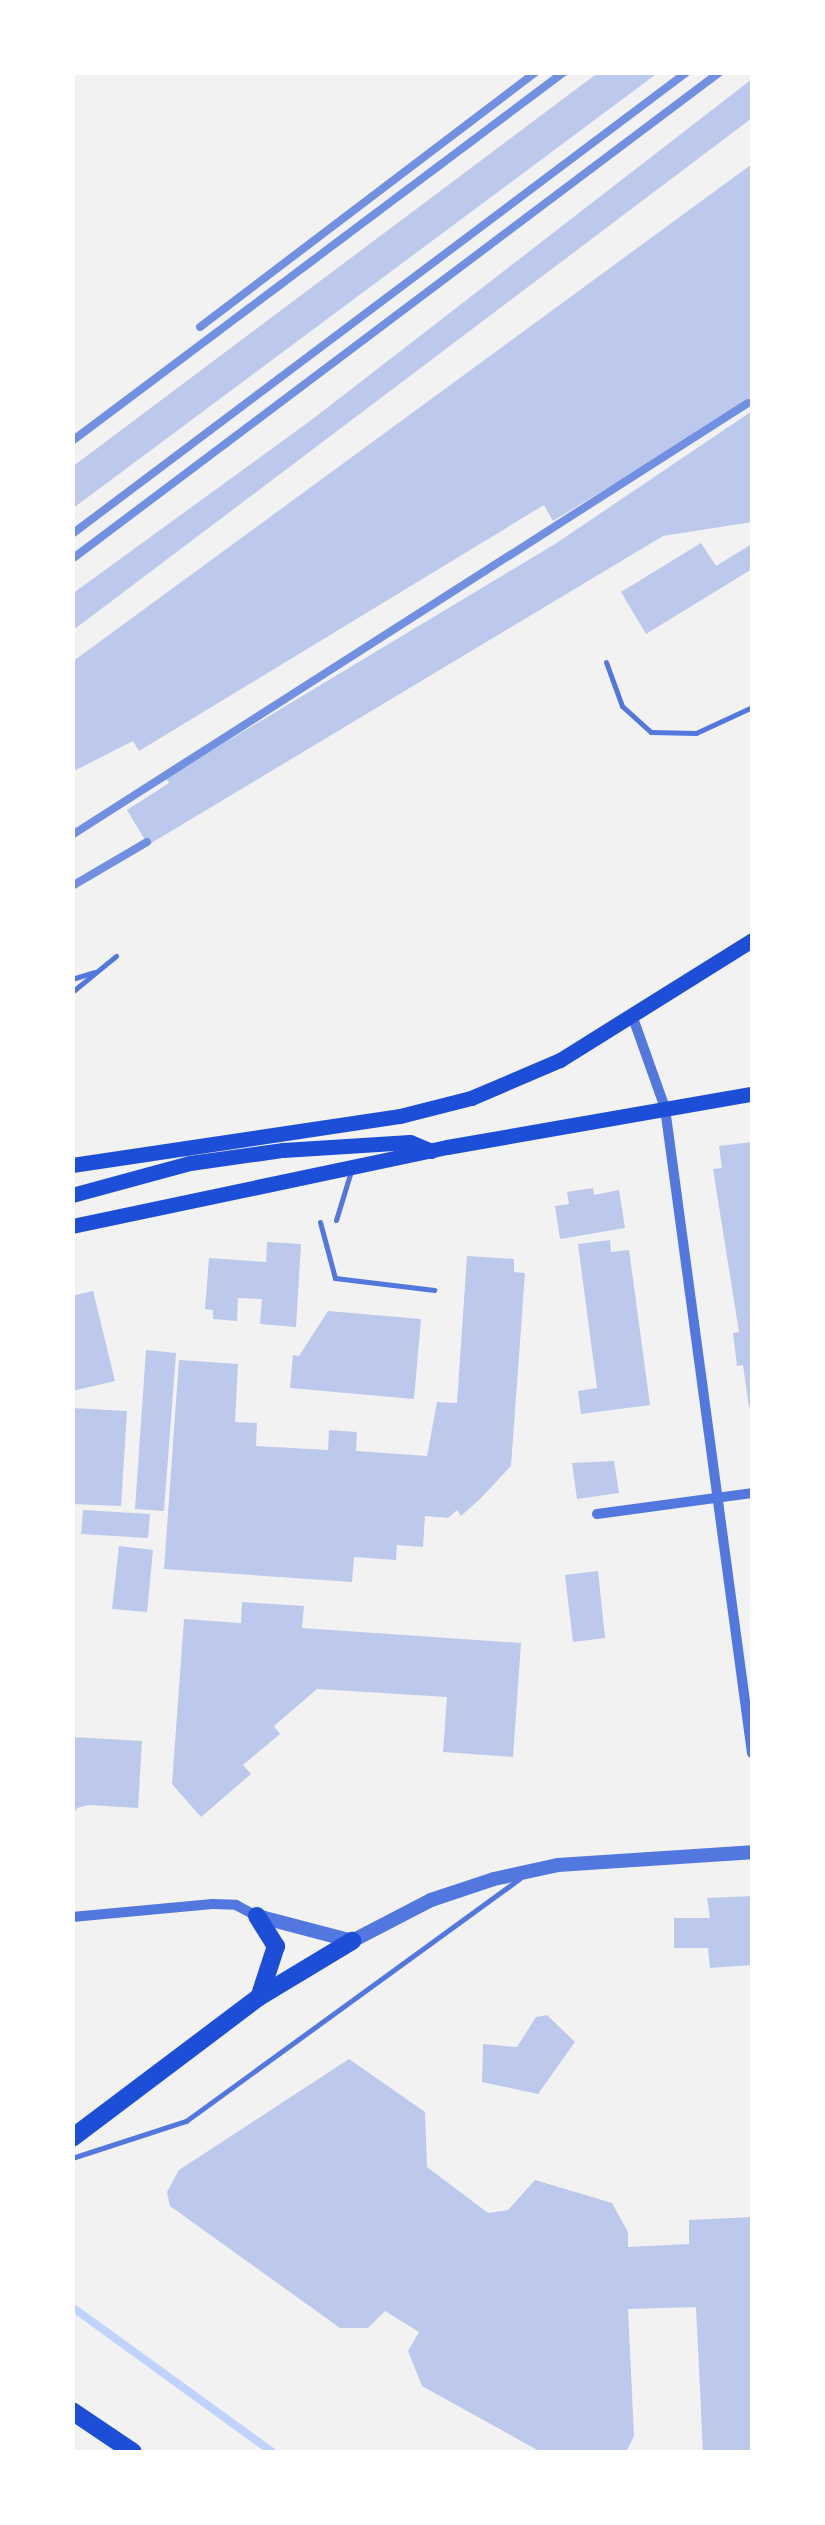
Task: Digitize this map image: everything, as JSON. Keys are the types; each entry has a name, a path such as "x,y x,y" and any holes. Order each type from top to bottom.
{"main road":[{"path":"72,1165 400,1116 470,1098 560,1060 633,1018 752,940"},
{"path":"72,1226 431,1151 752,1094"},
{"path":"72,1195 190,1164 283,1150 392,1142 431,1151"},
{"path":"256,1916 272,1934 276,1958 259,1997"},
{"path":"72,2138 259,1997 352,1940"},
{"path":"72,2411 132,2452"}],"street":[{"path":"633,1018 665,1108 722,1496 752,1753"},
{"path":"597,1514 752,1492"},
{"path":"72,1917 236,1905 256,1916 352,1940 430,1900 531,1871 752,1852"}],"lane":[{"path":"606,662 622,706 651,732 696,733 752,707"},
{"path":"72,992 116,956"},
{"path":"72,979 98,971"},
{"path":"336,1220 352,1168"},
{"path":"320,1222 336,1278 434,1290"},
{"path":"72,2158 186,2121 531,1871"}],"building":[{"path":"599,72 659,72 72,509 72,467"},
{"path":"752,79 752,118 72,631 72,594 314,418"},
{"path":"752,164 752,400 553,521 544,505 139,751 133,741 72,772 72,662"},
{"path":"752,411 752,522 663,536 148,845 127,810 169,783 166,778 555,544"},
{"path":"701,543 716,566 752,544 752,569 646,634 621,592"},
{"path":"752,1142 749,1407 743,1365 737,1366 733,1333 739,1332 713,1169 722,1168 719,1146"},
{"path":"593,1188 594,1195 619,1190 625,1228 560,1239 555,1206 569,1204 567,1192"},
{"path":"610,1240 611,1252 629,1250 650,1405 581,1414 578,1391 597,1388 578,1244"},
{"path":"267,1242 301,1244 296,1327 260,1324 262,1299 238,1298 237,1321 213,1319 213,1310 205,1309 209,1258 266,1262"},
{"path":"467,1256 514,1259 514,1272 525,1273 511,1466 480,1499 461,1516 457,1510 448,1518 425,1516 423,1547 397,1545 396,1560 354,1557 352,1582 164,1569 179,1360 238,1364 235,1422 257,1423 256,1446 328,1450 329,1430 357,1432 356,1451 427,1456 437,1402 457,1403"},
{"path":"93,1291 115,1381 72,1391 72,1296"},
{"path":"328,1311 421,1319 414,1399 290,1388 293,1355 299,1356"},
{"path":"146,1350 176,1353 164,1511 135,1509"},
{"path":"73,1408 127,1411 121,1506 72,1504"},
{"path":"614,1461 619,1493 577,1499 572,1463"},
{"path":"83,1510 150,1514 148,1538 81,1534"},
{"path":"119,1546 153,1550 147,1612 112,1609"},
{"path":"598,1571 605,1638 573,1642 565,1575"},
{"path":"242,1602 304,1606 302,1628 521,1643 513,1757 443,1752 447,1697 317,1689 274,1726 280,1734 243,1765 251,1774 201,1817 172,1784 184,1619 241,1623"},
{"path":"72,1737 142,1741 138,1808 89,1805 77,1808 72,1819"},
{"path":"752,1896 752,1965 710,1968 708,1948 674,1948 674,1918 710,1918 707,1898"},
{"path":"547,2015 575,2042 538,2094 482,2082 483,2044 517,2047 536,2017"},
{"path":"349,2059 425,2112 427,2167 488,2213 508,2210 535,2180 612,2203 628,2232 628,2247 689,2244 689,2220 752,2217 752,2452 703,2452 696,2307 628,2309 634,2436 626,2452 541,2452 422,2386 408,2351 419,2332 385,2311 368,2328 340,2328 170,2206 167,2192 179,2170"}],"waterway":[{"path":"72,2307 272,2452"}],"railway":[{"path":"200,327 536,72"},
{"path":"72,441 564,72"},
{"path":"72,534 687,72"},
{"path":"72,559 720,72"},
{"path":"72,835 748,403"},
{"path":"72,886 147,842"}]}
